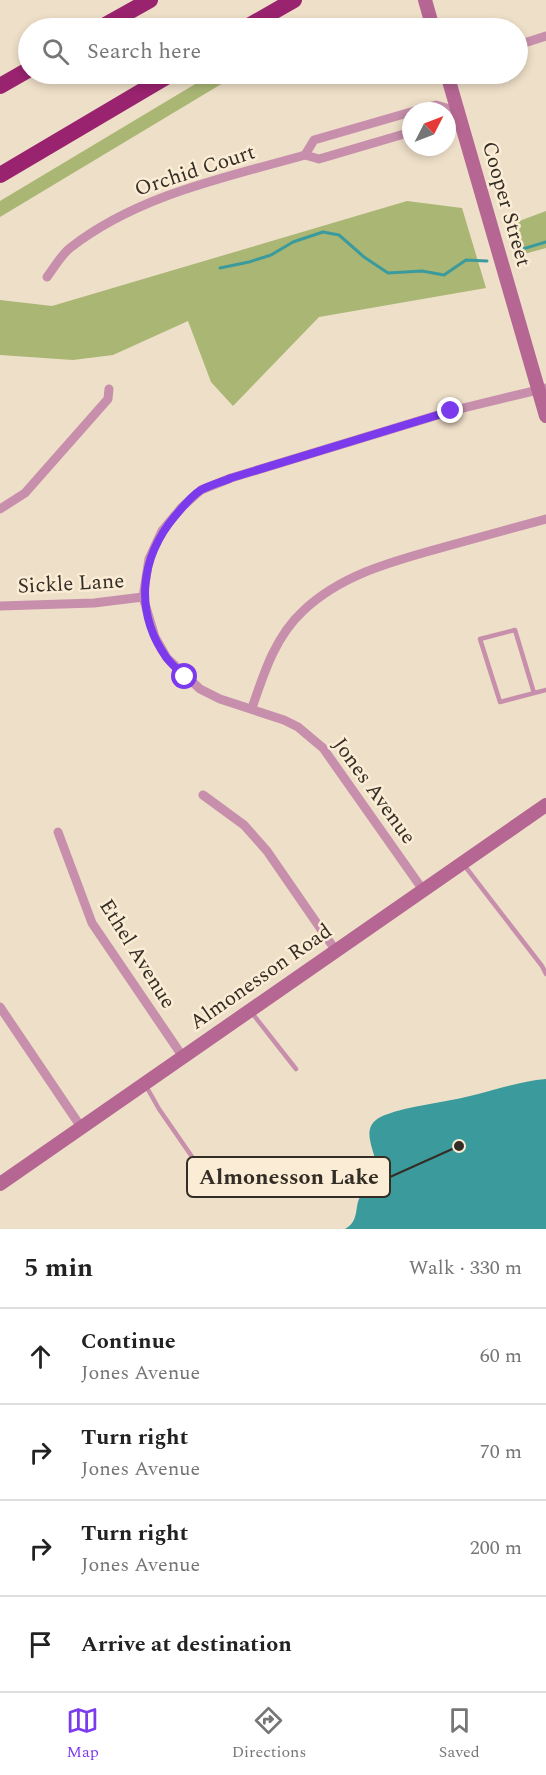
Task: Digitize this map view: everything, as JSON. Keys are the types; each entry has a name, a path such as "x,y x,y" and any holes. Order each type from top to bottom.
{"highway":[{"path":"118,18 150,0"},
{"path":"262,18 294,0"},
{"path":"0,86 18,76"},
{"path":"0,175 154,84"}],"street":[{"path":"424,0 430,18"},
{"path":"528,42 546,36"},
{"name":"Cooper Street","path":"448,84 450,102"},
{"name":"Orchid Court","path":"305,155 314,140 402,114"},
{"name":"Cooper Street","path":"456,127 542,389 546,416"},
{"name":"Orchid Court","path":"47,277 68,249 121,215 144,204 173,193 305,155 319,159 402,135"},
{"path":"0,509 25,493 108,399 109,389"},
{"name":"Jones Avenue","path":"423,890 323,748 298,727 200,689 167,658 155,637 144,597 149,560 162,531 182,507 201,490 241,475 440,415 542,389"},
{"path":"252,708 271,657 287,630 302,611 339,584 369,569 546,519"},
{"name":"Sickle Lane","path":"0,606 94,603 144,597"},
{"path":"203,795 244,825 267,851 336,951"},
{"name":"Almonesson Road","path":"0,1184 546,805"},
{"name":"Ethel Avenue","path":"58,832 93,923 183,1057"},
{"path":"0,1007 81,1127"}],"lane":[{"path":"534,693 514,630 480,639 500,702 546,690"},
{"path":"463,863 546,974"},
{"path":"250,1011 296,1069"},
{"path":"145,1083 159,1109 206,1177"}],"green space":[{"path":"195,84 221,84 0,217 0,201"},
{"path":"407,201 462,208 486,288 319,317 233,406 211,382 188,321 113,355 73,360 0,355 0,300 52,306"},
{"path":"546,211 546,248 524,254 514,223"}],"water":[{"path":"546,1079 546,1229 345,1229 353,1221 359,1198 375,1175 376,1166 370,1142 370,1131 377,1119 406,1109"}],"waterway":[{"path":"220,268 271,255 293,242 323,232 339,235 364,257 388,273 422,271 444,275 466,260 487,261"},
{"path":"516,251 546,242"}],"place":[{"name":"Almonesson Lake","path":"459,1146"}],"route":[{"path":"185,677 167,658 155,637 144,597 149,560 162,531 182,507 201,490 231,478 451,411"}]}
